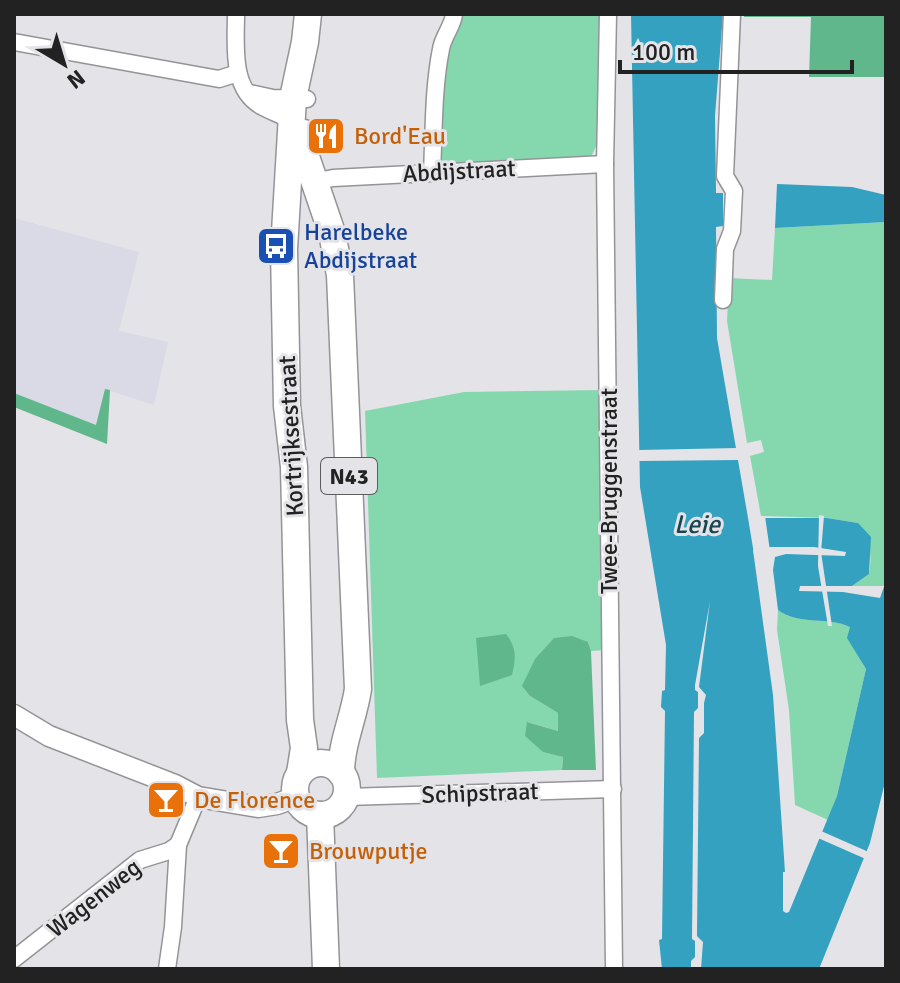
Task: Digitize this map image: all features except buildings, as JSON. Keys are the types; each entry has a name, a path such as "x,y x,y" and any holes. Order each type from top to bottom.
{"main road":[{"name":"N43","path":"297,106 308,14"},
{"name":"Kortrijksestraat","path":"297,106 303,148 300,184 284,249 287,391 294,467 300,720 304,748 298,785"},
{"name":"Kortrijksestraat","path":"297,106 300,184 336,246 341,291 358,689 343,749 344,785"},
{"path":"329,764 344,785 337,810 320,815 304,809 298,785 308,766 329,764"},
{"path":"320,815 326,969"}],"street":[{"path":"236,14 238,73 247,93 262,107 297,106"},
{"path":"432,172 438,66 444,33 454,14"},
{"name":"Twee-Bruggenstraat","path":"608,14 605,164 614,969"},
{"path":"723,300 725,249 732,231 734,191 725,176 732,14"},
{"path":"14,42 219,79 238,73"},
{"name":"Abdijstraat","path":"300,184 333,178 605,164"},
{"path":"14,715 49,736 198,797 258,807 277,804 298,785"},
{"name":"Schipstraat","path":"344,785 613,789"},
{"path":"167,969 178,845 198,797"},
{"name":"Wagenweg","path":"14,959 140,860 178,845"}],"shaded area":[{"path":"14,218 139,252 119,331 168,342 154,405 110,391 107,444 14,407"}],"green space":[{"path":"457,14 601,14 598,142 591,157 442,166 438,158 445,64"},
{"path":"744,14 886,14 886,77 809,77 811,17 744,17"},
{"path":"886,222 886,581 885,586 852,586 869,574 871,559 858,523 827,518 761,516 750,456 764,452 761,440 747,443 727,321 729,278 772,280 775,228"},
{"path":"105,389 110,390 107,444 14,407 14,393 96,425"},
{"path":"604,390 606,650 591,651 588,642 530,696 558,713 558,731 527,722 543,751 563,757 562,770 377,778 365,411 464,392"},
{"path":"778,610 795,618 851,627 848,638 866,669 837,796 828,820 795,805 789,710 777,630"},
{"path":"506,634 515,653 512,675 480,686 476,638"},
{"path":"572,636 588,642 591,651 596,770 562,770 563,757 543,752 525,736 527,722 558,731 558,713 530,696 522,686 535,659 554,638"}],"water":[{"name":"Leie","path":"631,14 723,14 715,116 716,193 723,193 723,226 716,227 717,338 748,518 827,518 858,523 871,537 869,574 852,586 800,586 799,591 843,592 880,598 886,581 886,778 870,843 819,969 701,969 703,942 697,936 699,738 704,733 706,695 699,687 710,601 695,685 698,708 694,712 692,939 695,941 695,957 691,961 691,969 662,969 659,940 662,939 665,711 661,707 662,691 665,690 666,645 640,487","holes":["814,547 846,552 845,556 786,554 775,557 773,570 778,610 795,618 850,627 847,638 866,669 837,796 786,913 783,911 785,872 773,695 753,550"]},
{"path":"777,184 852,187 886,195 886,222 775,228"}],"pier":[{"path":"738,448 738,460 639,461 638,450"},
{"path":"819,515 824,516 821,552 832,626 828,626 818,566"},
{"path":"765,516 770,551 754,554 748,518"},
{"path":"821,831 871,853 868,860 818,838"}],"place":[{"name":"Bord'Eau","path":"326,136"},
{"name":"Harelbeke Abdijstraat","path":"276,246"},
{"name":"De Florence","path":"166,800"},
{"name":"Brouwputje","path":"281,851"}]}
